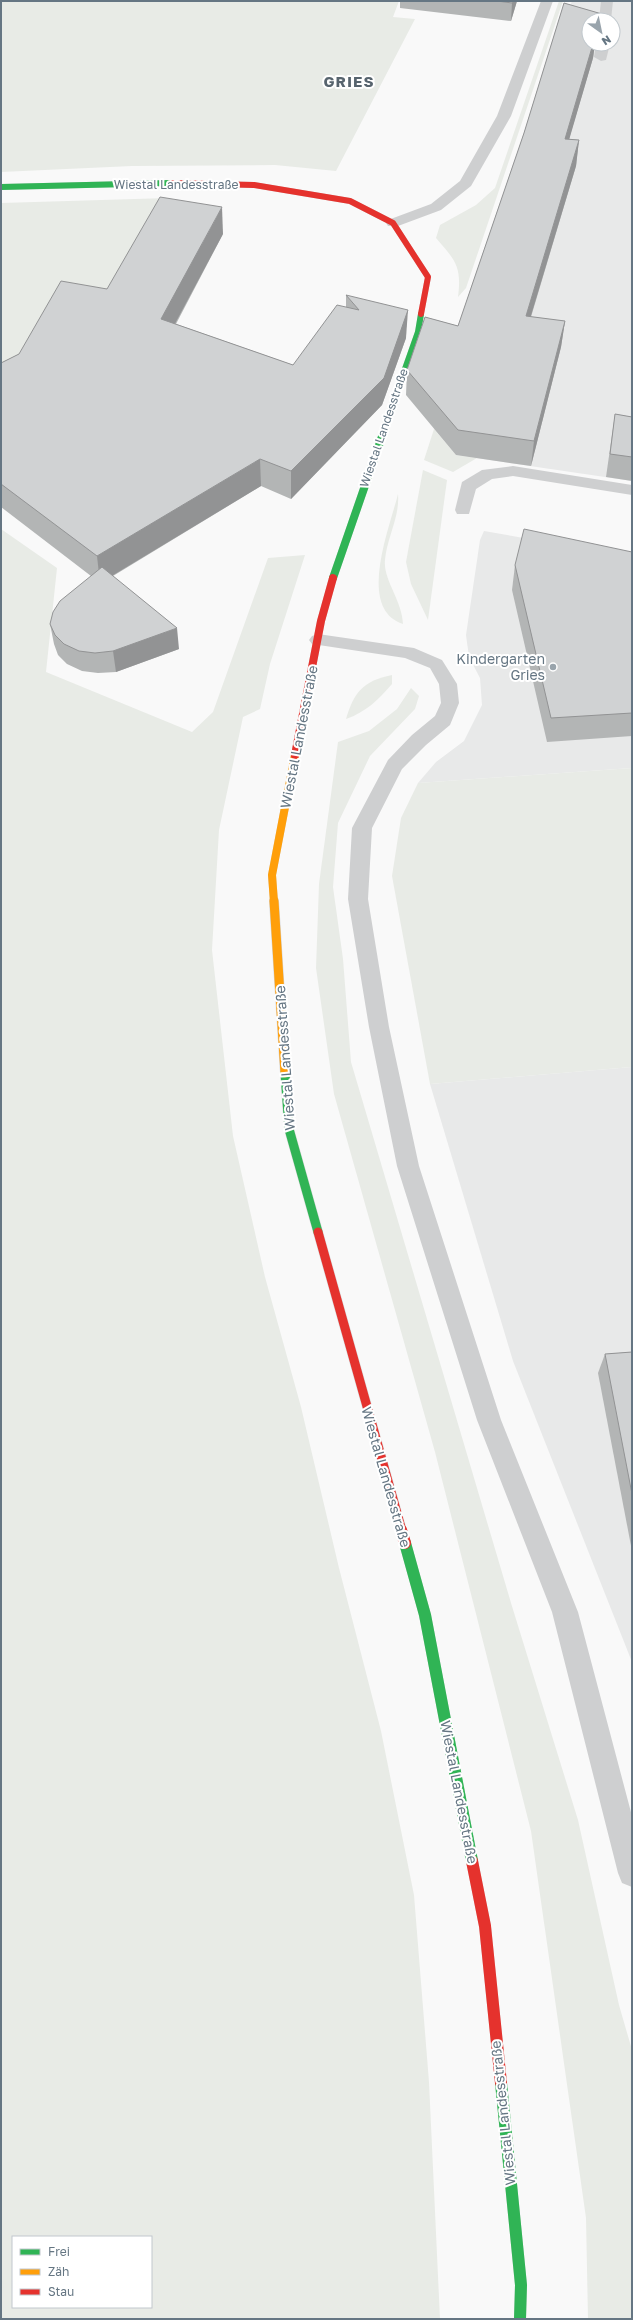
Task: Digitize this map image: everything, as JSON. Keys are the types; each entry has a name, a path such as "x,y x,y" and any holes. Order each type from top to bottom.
{"main road":[{"name":"Wiestal Landesstraße","path":"1,187 174,183 254,185 350,202 393,223 428,277 418,332 336,567 318,640 272,874 289,1129 425,1615 485,1926 520,2285 520,2319"}],"street":[{"path":"393,223 436,207 466,183 504,116 547,1"},
{"path":"606,12 607,1"},
{"path":"463,510 468,486 488,474 512,471 632,490"},
{"path":"318,640 408,652 436,664 448,684 450,703 443,720 419,740 395,765 362,828 358,900 379,1027 408,1166 489,1420 565,1612 608,1773 632,1873"}],"shaded area":[{"path":"1,1 399,1 393,17 415,19 336,171 275,165 132,166 1,172"},
{"path":"559,1 563,1 466,288 458,297 459,278 456,264 436,238 440,225 476,205 495,188"},
{"path":"572,1 632,1 632,481 456,455 434,429 551,60"},
{"path":"168,198 105,306 27,355 1,365 1,203"},
{"path":"434,429 456,455 477,458 453,472 424,460"},
{"path":"423,470 447,480 428,620 411,584 406,562"},
{"path":"398,494 397,511 386,552 385,568 402,615 403,624 389,615 381,602 379,585 380,566 384,546"},
{"path":"1,529 57,568 46,672 192,732 213,712 268,558 305,555 270,664 260,709 243,717 219,830 212,950 233,1136 265,1277 301,1407 339,1568 381,1731 414,1895 429,2082 440,2319 1,2319"},
{"name":"Kindergarten Gries","path":"484,531 632,557 632,768 418,783 436,762 464,741 482,705 480,678 469,657 466,635 480,540"},
{"path":"392,675 392,684 377,700 360,713 346,719 352,702 361,689 367,684"},
{"path":"411,688 419,696 415,709 370,756 338,823 333,887 343,959 351,1062 511,1603 578,1820 619,2005 632,2050 632,2319 588,2319 586,2218 531,1831 435,1452 334,1094 316,968 319,884 338,742 369,731 397,709"},
{"path":"632,768 632,1067 430,1084 392,876 401,818 418,783"},
{"path":"632,1067 632,1662 513,1361 430,1084"}],"building":[{"path":"497,1 513,1 512,3"},
{"path":"564,3 595,12 581,12 581,52 591,52 565,139 579,140 526,316 565,321 534,441 458,430 407,370 425,317 458,326 524,133"},
{"path":"160,197 222,207 161,319 293,365 337,305 359,310 346,295 408,310 384,378 291,471 260,459 97,556 1,484 1,363 19,354 61,281 107,289"},
{"path":"615,414 632,417 632,457 610,454"},
{"path":"524,529 632,552 632,713 551,718 515,565"},
{"path":"102,567 177,628 113,651 95,653 79,651 64,644 55,635 50,624 53,612 60,601"},
{"path":"632,1352 632,1494 605,1354"}],"traffic: fast":[{"path":"1,187 171,183"},
{"path":"333,578 418,332 421,314"},
{"path":"285,1073 289,1129 318,1232"},
{"path":"405,1543 425,1615 472,1861"},
{"path":"501,2083 521,2285 520,2319"}],"traffic: slow":[{"path":"285,1073 272,875 295,755"}],"traffic: jam":[{"path":"171,183 254,185 350,201 393,223 428,277 421,314"},
{"path":"295,755 321,621 333,578"},
{"path":"318,1232 405,1543"},
{"path":"472,1861 485,1926 501,2083"}],"place":[{"name":"Kindergarten Gries","path":"553,667"}],"district":[{"name":"GRIES","path":"349,82"}]}
